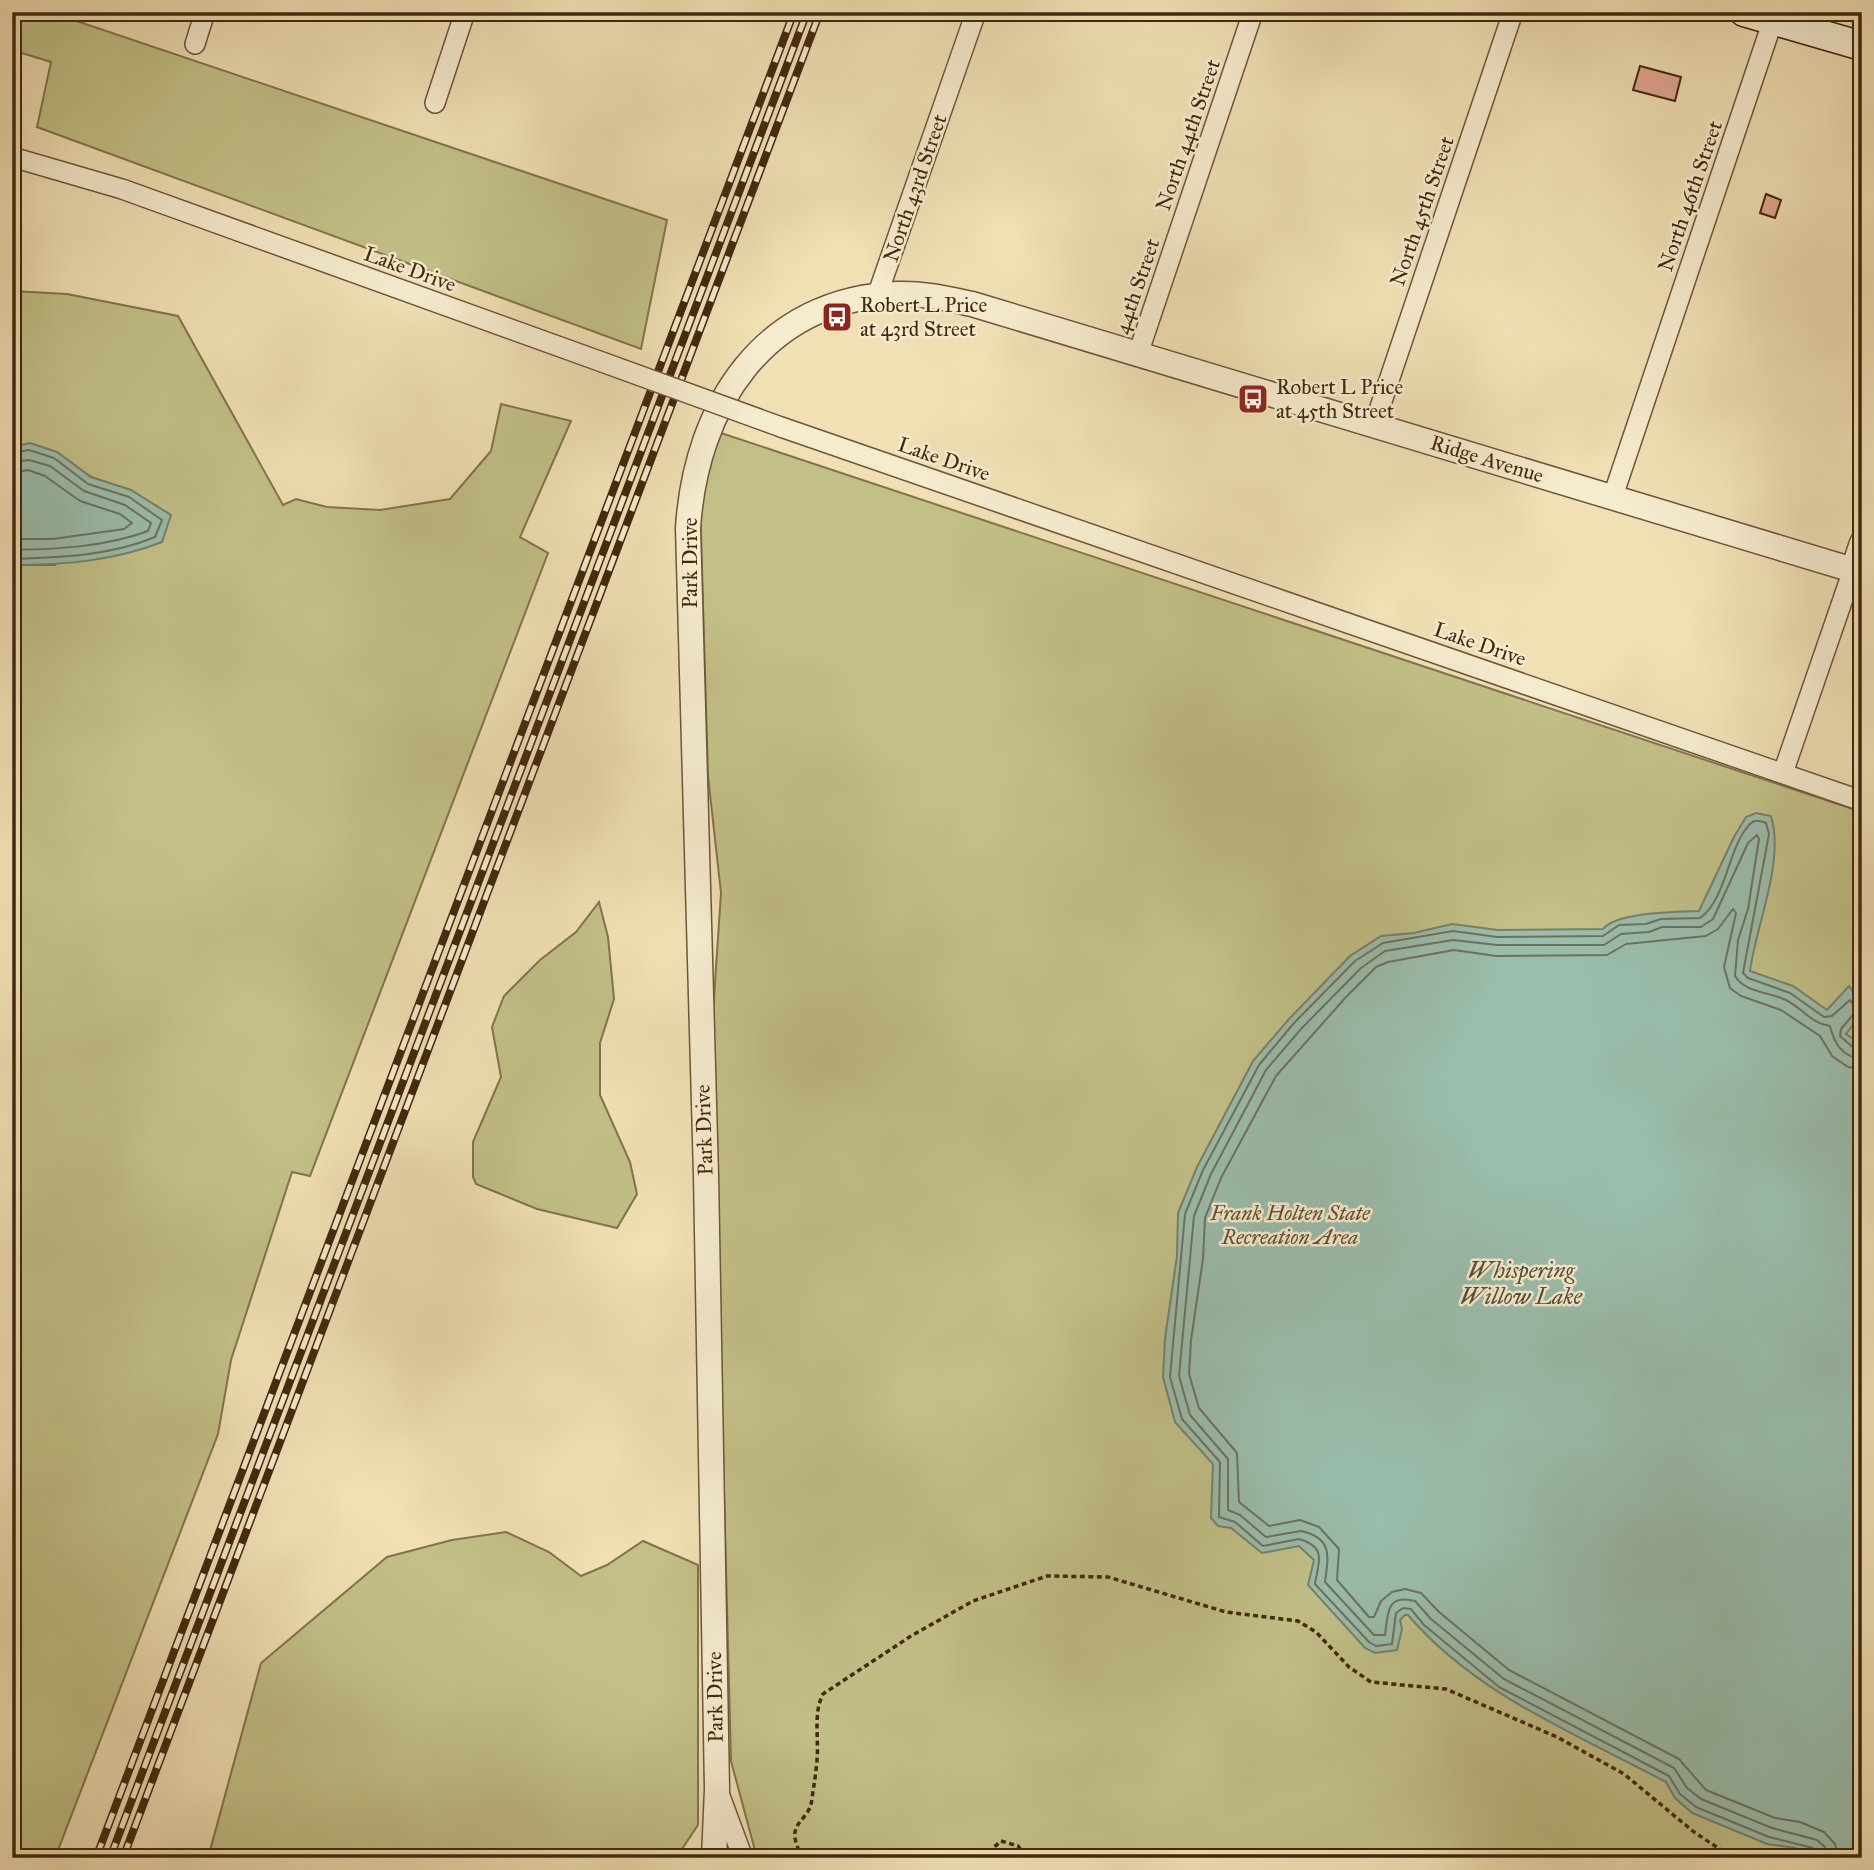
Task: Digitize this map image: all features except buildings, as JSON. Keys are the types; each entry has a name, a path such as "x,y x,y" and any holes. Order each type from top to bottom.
{"main road":[{"path":"1745,12 1862,46"}],"street":[{"path":"195,44 205,12"},
{"path":"435,103 465,12"},
{"name":"North 43rd Street","path":"877,296 976,12"},
{"name":"North 44th Street","path":"1179,232 1253,12"},
{"name":"North 45th Street","path":"1374,425 1513,12"},
{"name":"North 46th Street","path":"1613,496 1773,20"},
{"name":"Lake Drive","path":"12,157 122,189 781,427 1862,801"},
{"name":"44th Street","path":"1138,354 1179,232"},
{"name":"Ridge Avenue","path":"877,296 915,294 972,304 1853,570"},
{"name":"Park Drive","path":"743,1858 717,1789 706,1175 688,556 693,478 704,439 720,403 749,362 785,332 830,309 877,296"},
{"path":"1783,773 1862,543"},
{"path":"714,1858 717,1789"}],"path":[{"path":"803,1858 796,1843 795,1829 812,1804 818,1756 818,1711 823,1694 911,1636 951,1616 966,1605 1038,1578 1075,1574 1122,1580 1226,1612 1298,1621 1316,1632 1359,1675 1371,1682 1446,1689 1591,1754 1624,1774 1694,1832 1733,1858"},
{"path":"982,1858 1001,1841 1018,1846 1027,1858"}],"green space":[{"path":"12,12 50,12 667,220 641,349 37,127 51,62 12,50"},
{"path":"12,291 67,294 178,316 283,505 296,499 327,507 380,510 450,499 491,451 501,404 571,421 520,537 548,553 310,1176 292,1172 231,1360 218,1434 55,1858 12,1858 12,565 55,565 131,490 95,478 45,448 25,445 12,447"},
{"name":"Frank Holten State Recreation Area","path":"721,433 1862,812 1862,1858 757,1858 731,1761 712,1028 721,893 708,776 700,500 710,458"},
{"path":"599,902 608,937 614,999 600,1043 600,1095 630,1162 637,1194 617,1228 537,1209 476,1184 473,1177 473,1142 501,1077 492,1027 504,996 540,960 576,932"},
{"path":"506,1532 549,1552 581,1576 607,1565 643,1541 698,1565 698,1825 676,1858 208,1858 261,1663 387,1557 452,1540"}],"water":[{"path":"30,443 57,452 91,477 131,490 171,515 162,542 125,554 88,561 12,565 12,447"},
{"name":"Whispering Willow Lake","path":"1756,813 1771,816 1774,853 1750,971 1793,986 1827,1010 1849,986 1860,1006 1856,1021 1846,1034 1862,1045 1862,1858 1818,1858 1795,1848 1767,1844 1692,1813 1675,1798 1666,1782 1562,1729 1495,1690 1435,1643 1408,1615 1400,1620 1402,1629 1397,1650 1375,1653 1365,1648 1308,1585 1314,1560 1299,1546 1262,1553 1231,1528 1218,1526 1211,1518 1213,1464 1175,1422 1163,1377 1165,1338 1177,1256 1178,1213 1197,1167 1253,1061 1350,956 1381,936 1414,933 1452,924 1498,930 1603,929 1610,923 1633,916 1699,911 1734,837 1746,817"}],"railway":[{"path":"96,1858 794,12"},
{"path":"110,1858 807,12"},
{"path":"123,1858 820,12"}],"place":[{"name":"Robert L Price at 43rd Street","path":"837,317"},
{"name":"Robert L Price at 45th Street","path":"1253,399"}]}
